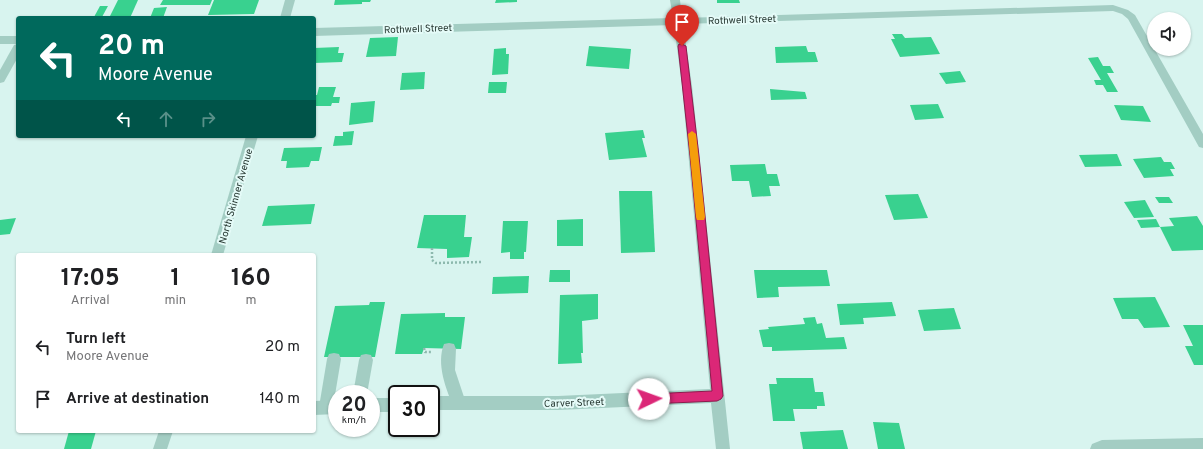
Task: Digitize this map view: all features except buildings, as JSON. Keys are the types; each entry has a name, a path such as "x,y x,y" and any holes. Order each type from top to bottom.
{"street":[{"path":"286,16 290,0"},
{"path":"675,0 690,117 723,449"},
{"name":"Rothwell Street","path":"316,32 1113,8 1122,10 1132,17 1203,144"},
{"path":"0,40 16,40"},
{"path":"0,79 16,51"},
{"name":"North Skinner Avenue","path":"218,253 251,138"},
{"path":"448,349 448,370 459,403"},
{"path":"326,407 334,359"},
{"path":"362,385 366,360"},
{"name":"Carver Street","path":"440,404 558,403 717,396"},
{"path":"160,449 165,433"},
{"path":"1097,449 1102,447 1203,445"}],"path":[{"path":"432,248 432,260 436,263 481,262"}],"slow traffic":[{"path":"692,134 700,217"}],"route":[{"path":"649,399 717,396 682,46"}]}
